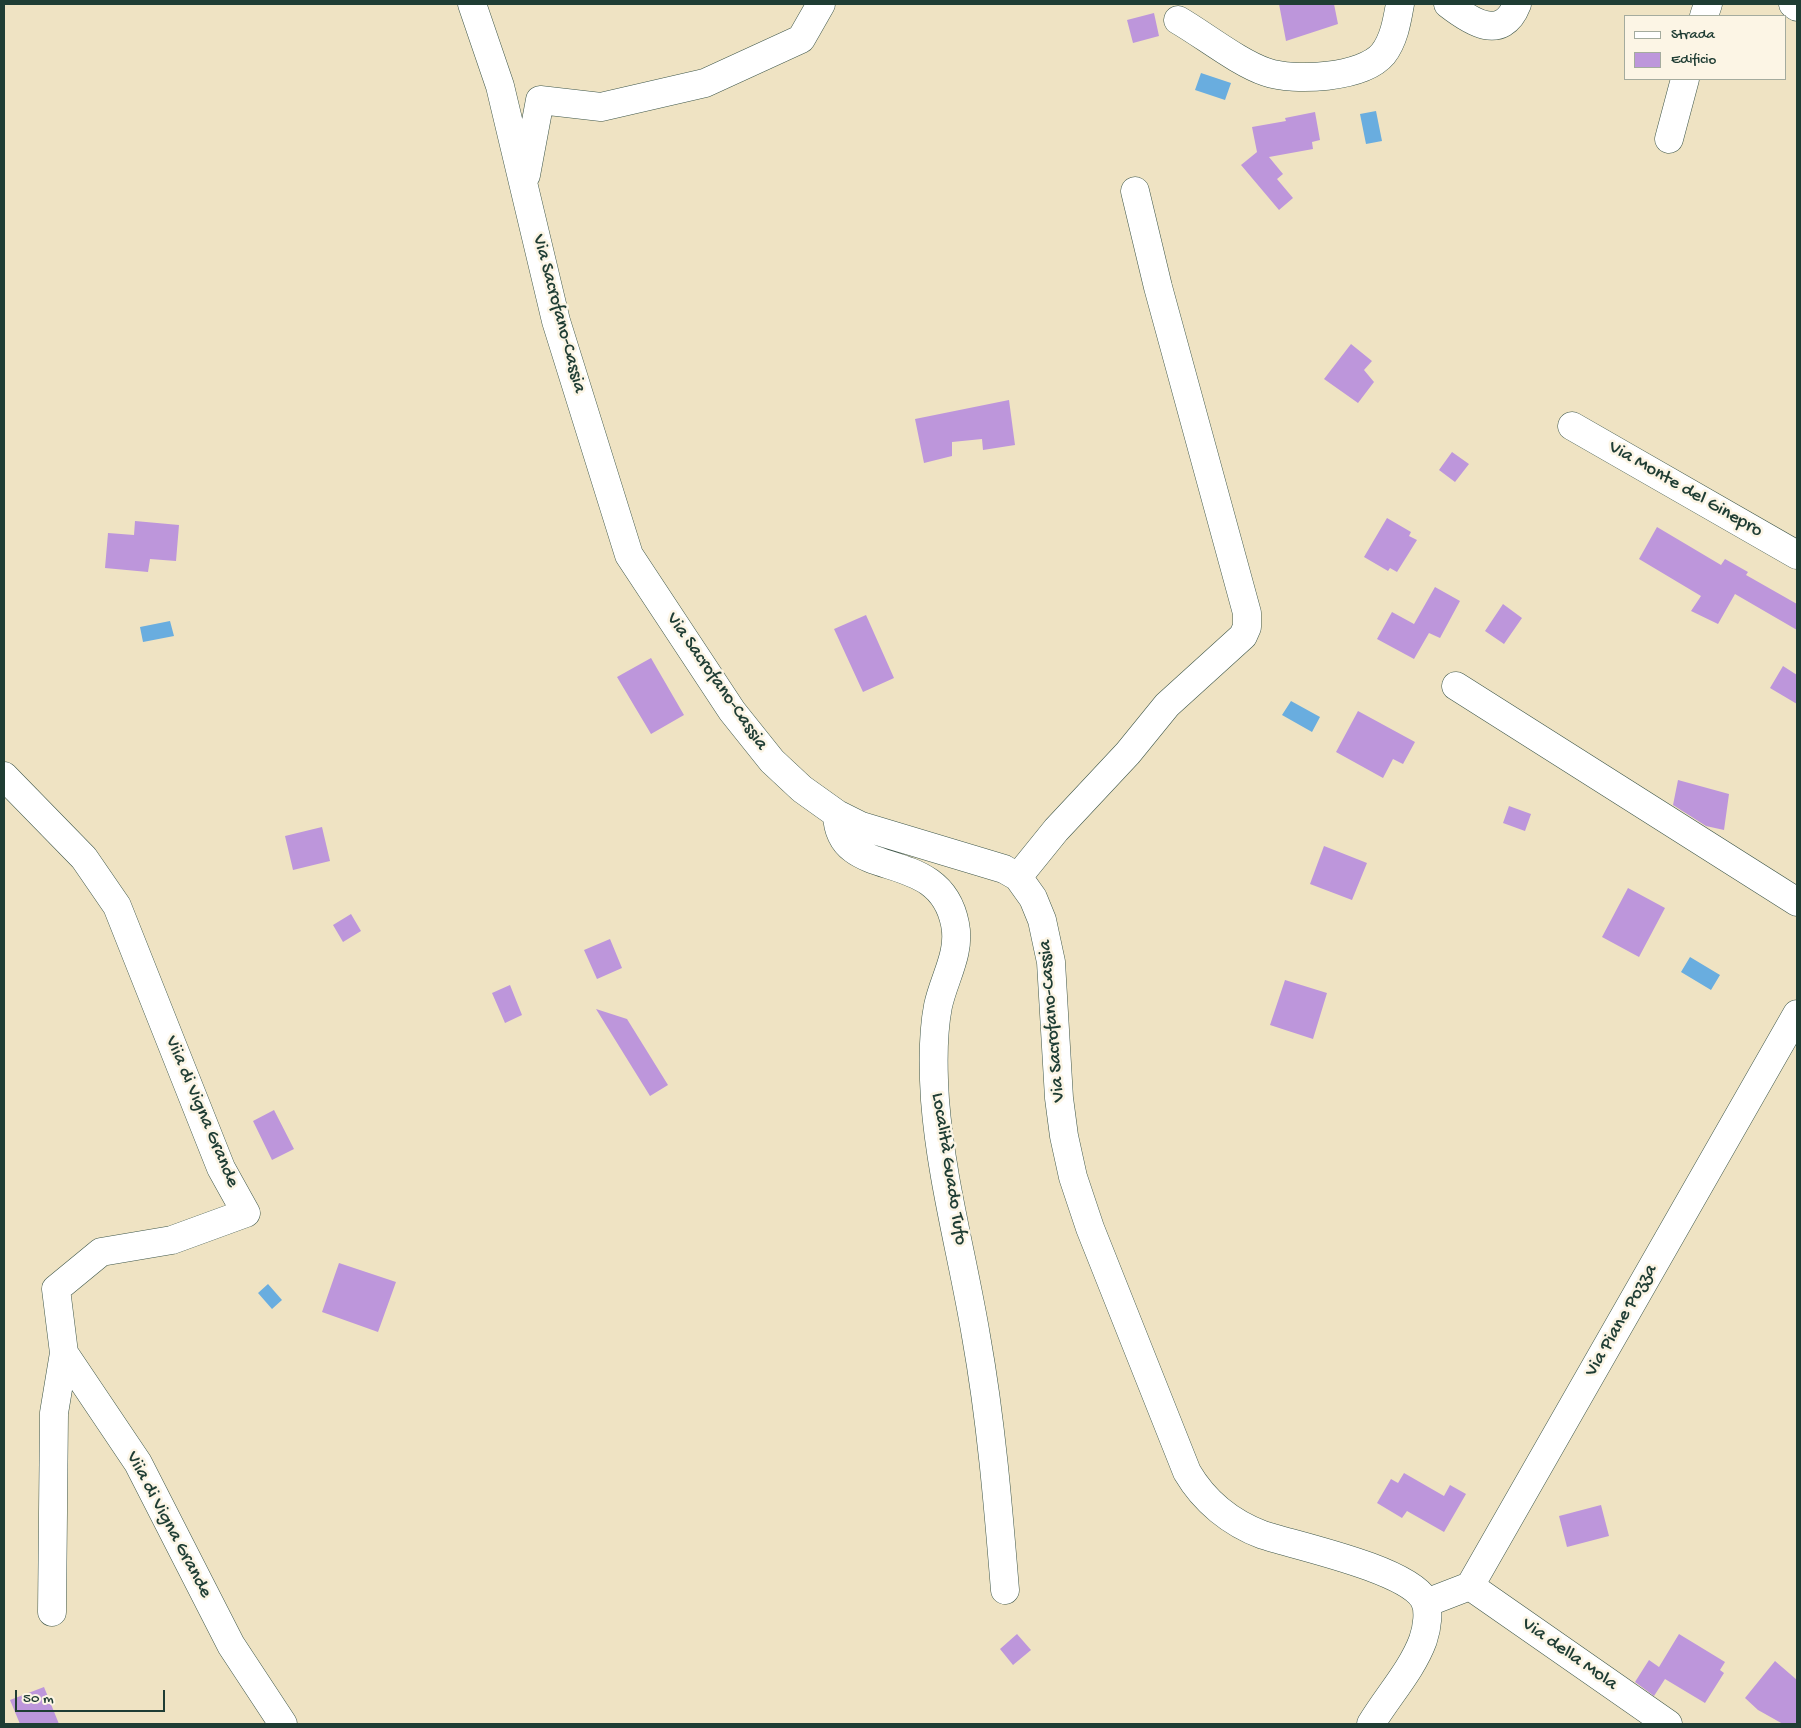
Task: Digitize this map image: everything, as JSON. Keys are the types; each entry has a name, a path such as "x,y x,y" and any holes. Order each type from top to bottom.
{"street":[{"name":"Via Sacrofano-Cassia","path":"472,4 500,86 556,321 629,554 699,663 747,731 772,761 802,789 837,814 861,826 886,835 988,862 1018,877 1033,898 1047,938 1052,977 1062,1124 1078,1192 1187,1472 1206,1498 1242,1526 1262,1535 1391,1575 1415,1588 1426,1603"},
{"path":"524,185 540,100 601,107 705,83 801,39 822,4"},
{"path":"1178,20 1266,72 1286,77 1308,77 1361,68 1376,60 1387,48 1400,4"},
{"path":"1448,4 1468,19 1489,25 1502,23 1507,20 1517,4"},
{"path":"1793,4 1797,7"},
{"path":"1669,139 1685,80"},
{"path":"1018,877 1056,830 1128,753 1161,712 1243,636 1248,627 1248,613 1158,287 1134,191"},
{"name":"Via Monte del Ginepro","path":"1572,426 1797,555"},
{"path":"1456,686 1797,902"},
{"name":"Viia di Vigna Grande","path":"4,776 84,858 117,906 222,1168 246,1213 172,1240 101,1252 56,1289 64,1353 138,1463 231,1646 284,1724"},
{"name":"Località Guado Tufo","path":"837,814 841,837 849,848 860,854 909,871 926,880 944,897 954,920 956,949 939,1004 935,1029 936,1102 942,1151 990,1414 1005,1590"},
{"name":"Via Piane Pozza","path":"1470,1586 1797,1014"},
{"path":"52,1612 54,1413 64,1353"},
{"path":"1371,1724 1420,1648 1426,1631 1426,1603 1470,1586"},
{"name":"Via della Mola","path":"1470,1586 1668,1724"}],"water":[{"path":"1201,73 1231,83 1225,100 1195,90"},
{"path":"1376,111 1382,141 1366,144 1360,114"},
{"path":"170,621 174,636 143,642 140,627"},
{"path":"1291,701 1320,717 1312,732 1282,715"},
{"path":"1690,957 1720,975 1711,990 1681,972"},
{"path":"268,1284 282,1300 272,1309 258,1293"}],"building":[{"path":"1279,4 1334,4 1338,24 1286,41"},
{"path":"1154,13 1159,36 1133,43 1127,20"},
{"path":"1315,112 1320,140 1312,142 1313,149 1269,157 1283,174 1277,179 1293,198 1279,210 1241,165 1257,152 1252,127 1286,121 1285,118"},
{"path":"1351,344 1372,361 1364,370 1374,382 1358,403 1324,379"},
{"path":"1009,400 1015,445 983,450 982,439 952,442 952,456 924,463 915,419"},
{"path":"1452,452 1469,464 1455,482 1439,470"},
{"path":"1387,518 1411,532 1409,536 1417,540 1397,572 1390,568 1388,571 1364,557"},
{"path":"135,521 179,525 176,561 150,559 148,572 105,568 108,533 134,535"},
{"path":"1657,527 1721,565 1725,559 1748,572 1746,575 1797,604 1797,630 1735,594 1718,624 1691,611 1701,596 1639,559"},
{"path":"1435,587 1460,601 1440,638 1429,633 1414,659 1377,639 1392,612 1414,624"},
{"path":"1503,604 1522,618 1504,644 1485,631"},
{"path":"866,615 894,678 863,692 834,629"},
{"path":"651,658 684,715 651,734 617,677"},
{"path":"1783,666 1797,675 1797,704 1770,688"},
{"path":"1358,711 1415,742 1403,764 1393,759 1383,778 1336,752"},
{"path":"1678,780 1729,794 1724,830 1706,826 1673,805"},
{"path":"1509,806 1531,814 1525,831 1503,823"},
{"path":"322,827 330,861 293,870 285,836"},
{"path":"1324,846 1367,863 1352,900 1310,884"},
{"path":"1628,888 1665,908 1639,957 1602,937"},
{"path":"351,914 361,931 343,942 333,925"},
{"path":"610,939 622,968 597,979 584,950"},
{"path":"1285,980 1327,993 1313,1039 1270,1025"},
{"path":"510,985 522,1015 505,1023 492,993"},
{"path":"596,1009 627,1019 668,1085 650,1096"},
{"path":"274,1110 294,1149 272,1160 253,1121"},
{"path":"339,1263 396,1282 378,1332 322,1312"},
{"path":"1404,1473 1444,1496 1450,1485 1466,1494 1444,1532 1407,1511 1402,1518 1377,1503 1391,1479 1398,1483"},
{"path":"1601,1505 1609,1536 1567,1547 1559,1516"},
{"path":"1017,1634 1031,1650 1013,1665 1000,1649"},
{"path":"1679,1634 1725,1662 1720,1670 1724,1673 1705,1703 1665,1679 1654,1696 1635,1682 1649,1660 1659,1667"},
{"path":"1775,1661 1797,1680 1797,1724 1783,1724 1758,1710 1745,1698"},
{"path":"44,1687 59,1724 20,1724 10,1700"}]}
